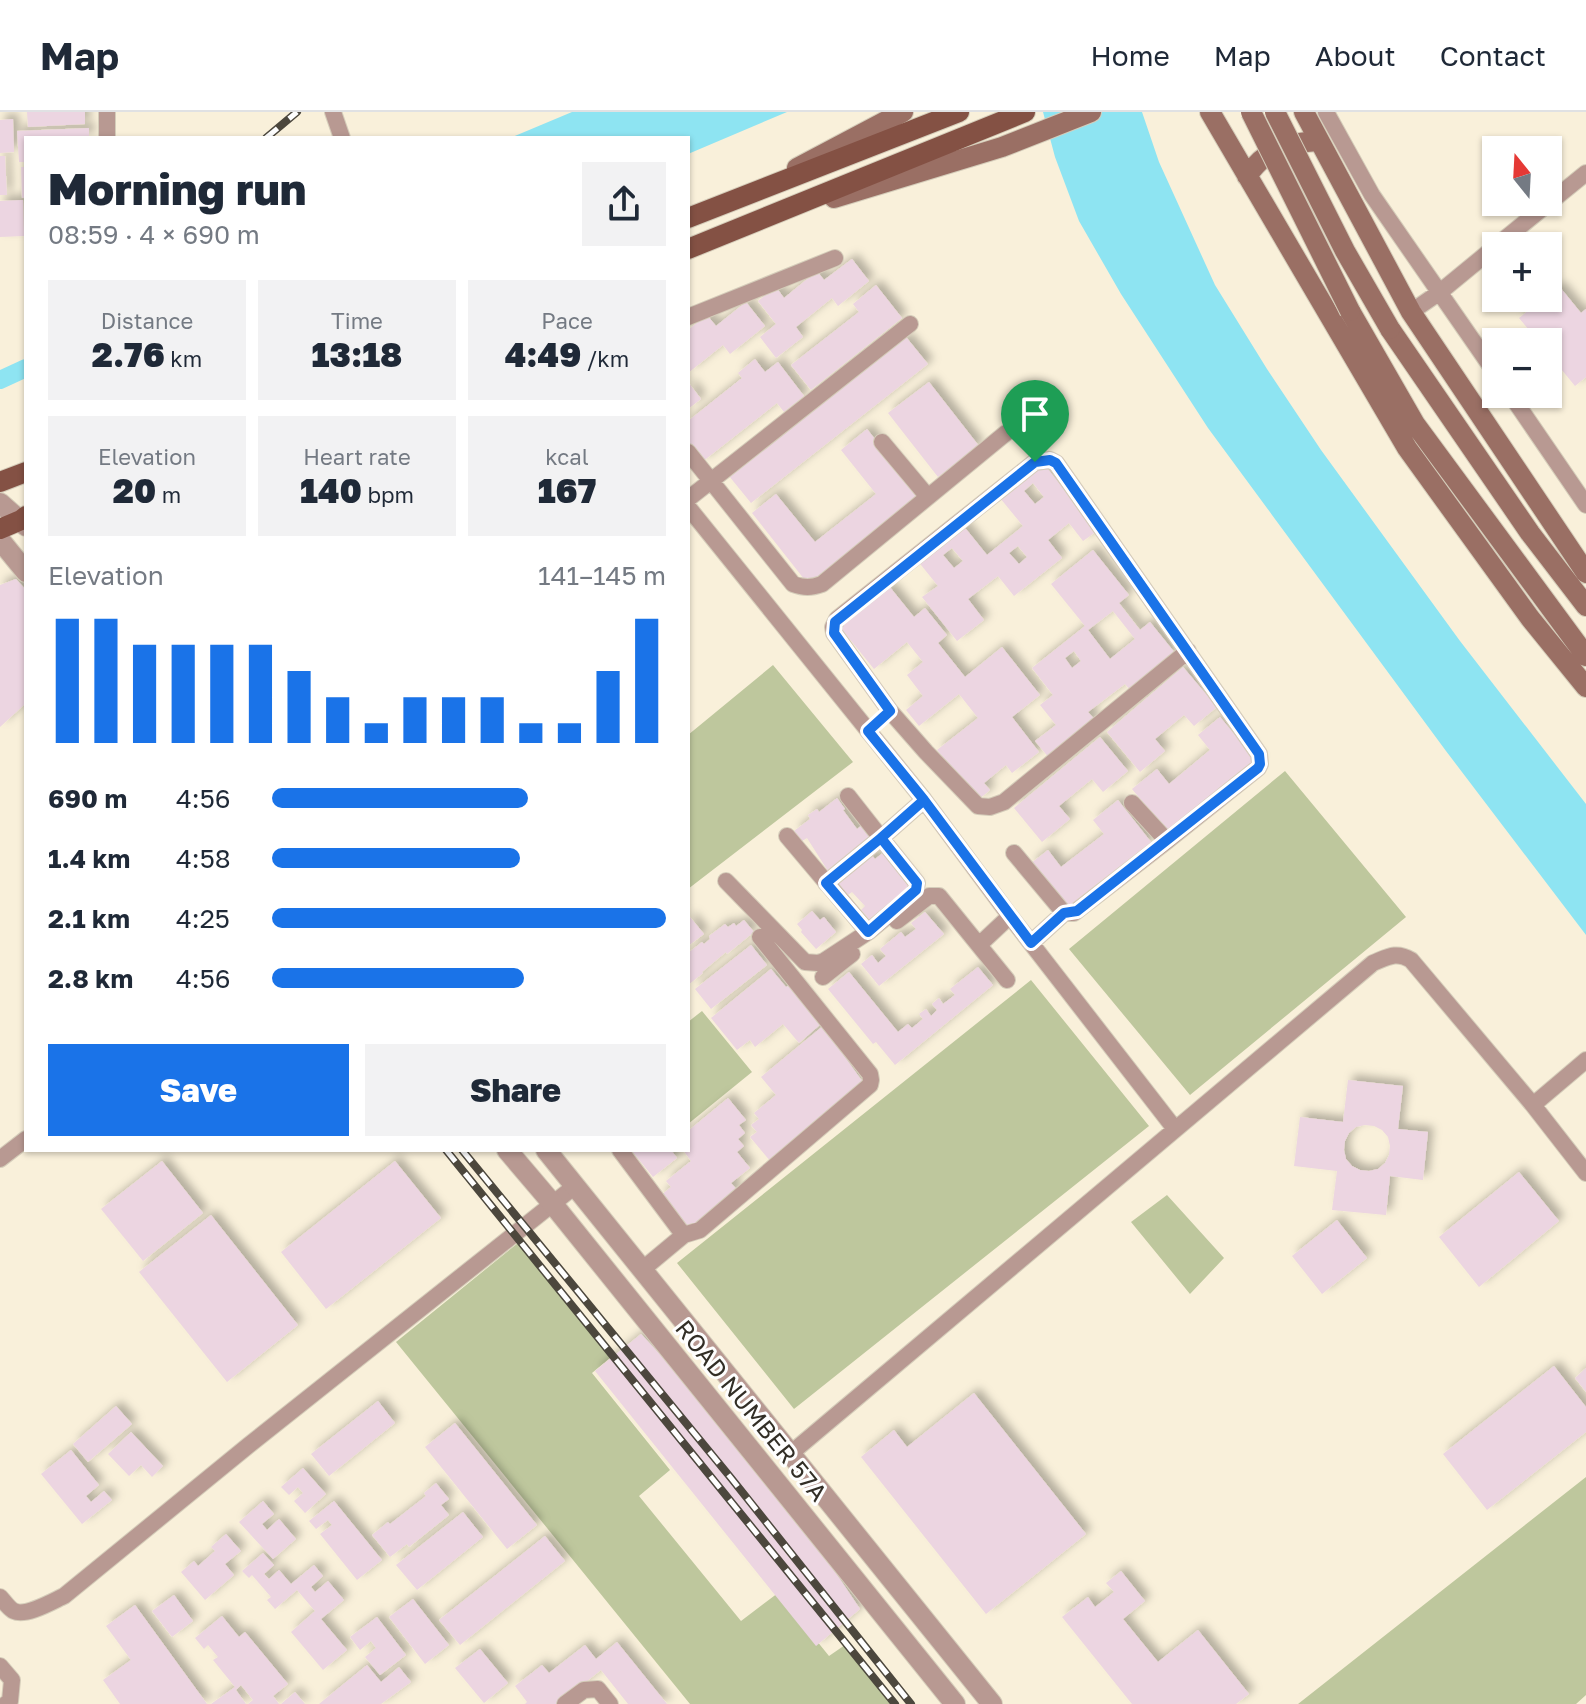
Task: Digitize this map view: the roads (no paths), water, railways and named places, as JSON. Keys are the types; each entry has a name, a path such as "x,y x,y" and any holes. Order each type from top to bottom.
{"main road":[{"path":"744,196 903,112"},
{"path":"690,217 959,112"},
{"path":"690,248 1025,112"},
{"path":"755,222 1002,147 1091,112"},
{"path":"1210,112 1407,448 1530,618 1586,687"},
{"path":"1251,112 1350,311 1415,424 1586,656"},
{"path":"1275,112 1345,251 1390,329 1512,508 1586,606"},
{"path":"1304,112 1411,312 1586,573"},
{"path":"1247,176 1256,162 1276,150 1318,141"},
{"path":"0,482 24,473"},
{"path":"0,529 24,521"}],"street":[{"path":"107,112 107,136"},
{"path":"333,112 341,136"},
{"path":"1326,112 1372,195 1482,354"},
{"path":"1513,232 1586,173"},
{"path":"690,316 835,258"},
{"path":"1411,312 1482,258"},
{"path":"690,497 910,324"},
{"path":"1520,408 1586,503"},
{"path":"690,455 793,584 813,587 822,584 1006,433"},
{"path":"882,442 928,497"},
{"path":"1031,943 1064,913 1077,911 1258,768 1259,754 1188,651 1056,463 1035,462 835,622 834,633 890,711 978,806 990,807 1004,802 1188,651"},
{"path":"0,503 24,521"},
{"path":"694,527 924,800 1175,1129"},
{"path":"0,540 17,565"},
{"path":"868,731 890,711"},
{"path":"726,881 805,962 824,961 868,932 915,893 917,883 848,796"},
{"path":"826,883 924,800"},
{"path":"1132,803 1167,841"},
{"path":"787,836 868,932"},
{"path":"1014,853 1064,913"},
{"path":"823,977 933,895 939,896 1007,980"},
{"path":"979,945 1010,916"},
{"path":"643,1269 685,1234 700,1230 870,1085 870,1074 760,937"},
{"path":"790,1454 1373,963 1390,956 1402,954 1411,960 1586,1173"},
{"path":"1533,1105 1586,1060"},
{"path":"0,1159 24,1141"},
{"name":"ROAD NUMBER 57A","path":"509,1152 955,1704"},
{"name":"ROAD NUMBER 57A","path":"548,1152 992,1704"},
{"path":"621,1152 685,1234"},
{"path":"0,1597 14,1611 21,1612 64,1596 575,1186"},
{"path":"0,1666 12,1680 10,1701 6,1704"},
{"path":"565,1704 584,1690 598,1689 610,1704"}],"water":[{"path":"572,112 787,112 690,153 690,136 515,136"},
{"path":"1043,112 1142,112 1159,162 1215,285 1267,369 1321,450 1460,641 1586,804 1586,935 1208,428 1121,294 1079,221 1055,157"}],"waterway":[{"path":"0,380 24,369"}],"railway":[{"path":"268,136 297,112"},
{"path":"448,1152 895,1704"},
{"path":"464,1152 731,1478 911,1704"}]}
